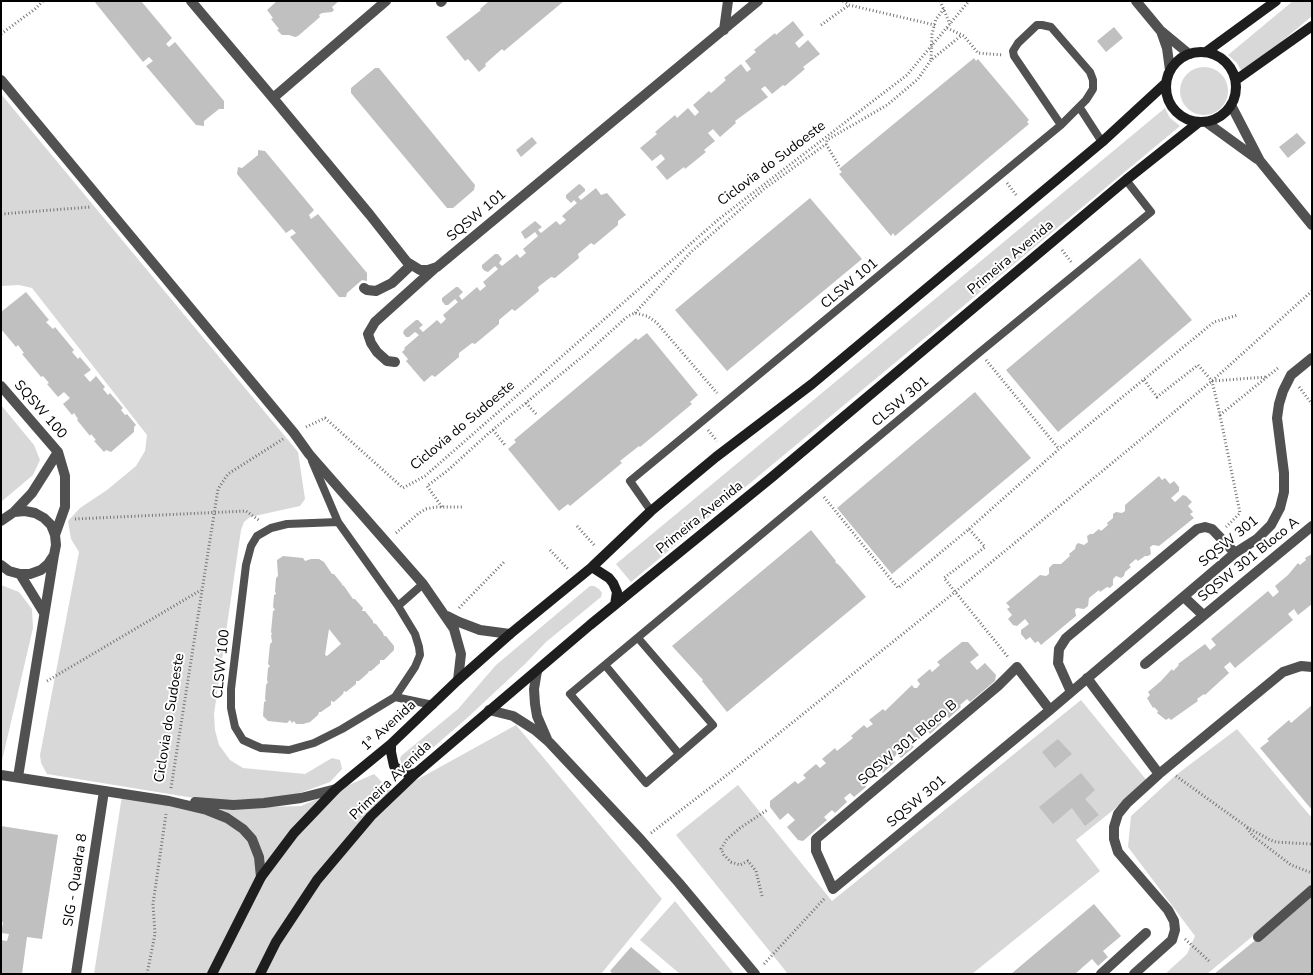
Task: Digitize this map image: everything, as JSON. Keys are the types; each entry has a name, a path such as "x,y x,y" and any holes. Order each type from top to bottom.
{"main road":[{"path":"1206,52 1270,3"},
{"path":"1236,80 1312,26"},
{"path":"1206,52 1222,59 1233,72 1236,80 1235,97 1231,105 1220,116 1203,122 1188,120 1178,114 1171,105 1166,94 1166,83 1170,70 1178,60 1189,54 1206,52"},
{"path":"458,680 510,634 592,567 651,511 716,456 812,384 1102,142 1166,83"},
{"name":"Primeira Avenida","path":"260,974 276,942 318,880 371,816 415,774 489,710 772,477 1126,180 1203,122"},
{"path":"592,567 609,578 613,583 617,592 615,605"},
{"name":"1ª Avenida","path":"336,789 391,744 458,680"},
{"path":"391,744 394,766 406,773 415,774"},
{"path":"212,974 261,877 294,834 336,789"}],"street":[{"path":"191,1 411,265 420,270 437,267"},
{"path":"273,98 386,1"},
{"path":"724,30 728,1"},
{"name":"SQSW 101","path":"395,362 387,361 371,343 368,334 375,322 437,267 758,1"},
{"path":"1136,1 1160,30 1189,54"},
{"path":"1160,30 1167,48 1170,70"},
{"path":"1,80 294,432 309,454 423,584 448,616 459,642 461,665 458,680"},
{"path":"1231,105 1260,161 1312,225"},
{"path":"1203,122 1260,161"},
{"path":"364,288 376,291 392,283 411,265"},
{"path":"1290,375 1312,358"},
{"name":"SQSW 301","path":"833,889 1050,710 1235,553 1246,547 1264,532 1280,508 1284,492 1284,473 1277,418 1283,391 1290,375"},
{"name":"SQSW 100","path":"1,386 58,452 65,476 65,507 55,535 56,545 18,777"},
{"name":"SQSW 100","path":"1,521 14,512 32,493 58,452"},
{"path":"14,512 25,511 40,515 51,525 55,535"},
{"path":"1071,692 1058,663 1059,649 1066,638 1197,529 1205,526 1212,529 1235,553"},
{"name":"SQSW 301 Bloco A","path":"1145,664 1312,526"},
{"path":"8,570 30,574 48,564 54,555"},
{"path":"8,570 44,613"},
{"name":"SQSW 301 Bloco A","path":"1184,597 1203,615"},
{"path":"448,616 480,630 510,634"},
{"path":"1134,974 1172,940 1176,930 1168,910 1118,852 1114,839 1114,827 1118,814 1127,803 1163,771 1283,672 1301,666 1312,667"},
{"path":"1017,667 1050,710"},
{"name":"SQSW 301 Bloco B","path":"833,889 816,851 816,838 998,686 1017,667"},
{"path":"537,671 534,704 548,742"},
{"path":"1087,678 1163,771"},
{"path":"489,710 513,716 535,730 548,742 641,840 755,974"},
{"path":"1,774 169,801 207,810 227,818 243,829 252,839 259,858 261,877"},
{"path":"169,801 233,805 264,803 301,798 336,789"},
{"name":"SIG - Quadra 8","path":"76,974 104,791"},
{"path":"1258,938 1312,890"},
{"path":"1101,974 1114,969 1146,933"}],"lane":[{"name":"CLSW 101","path":"651,511 630,481 1061,125 1090,96 1093,89 1093,80 1090,72 1050,26 1037,25 1018,43 1013,51 1014,56"},
{"path":"1014,56 1061,125"},
{"path":"1080,108 1102,142"},
{"name":"CLSW 301","path":"679,754 646,783 570,694 1151,212 1126,180"},
{"name":"CLSW 100","path":"271,528 257,536 251,546 245,575 230,689 231,708 235,727 243,740 262,748 289,750 314,744 395,697 415,667 420,655 415,634 398,606 338,522 309,454"},
{"path":"271,528 287,524 338,522"},
{"path":"398,606 423,584"},
{"path":"605,665 679,754 713,725 638,638"},
{"path":"395,697 433,705"}],"path":[{"path":"1,34 43,1"},
{"path":"843,1 849,5 935,25"},
{"path":"940,1 950,24"},
{"name":"Ciclovia do Sudoeste","path":"148,974 155,934 153,904 164,825 218,489 228,474 294,432 325,418 403,488 425,476 718,219 907,75 969,1"},
{"path":"821,25 849,5"},
{"path":"931,60 932,34 936,19 944,9"},
{"path":"947,28 962,35 978,54 1014,56"},
{"path":"442,507 427,486 448,471 493,430 588,352 628,316 635,313 691,252 764,189 826,144 827,140 887,105 918,78 931,60 962,35"},
{"path":"826,144 839,166"},
{"path":"1001,175 1025,207"},
{"path":"1,214 105,206"},
{"path":"1054,240 1079,271"},
{"path":"641,840 732,771 955,592 1212,381 1312,291"},
{"path":"635,313 647,316 656,322 718,393 722,389 735,394"},
{"path":"817,489 898,588 969,529 1059,449 1214,322 1238,315"},
{"path":"980,352 1059,449"},
{"path":"1144,380 1156,397 1198,365 1212,381 1240,513 1218,534"},
{"path":"1220,415 1278,368 1290,375 1312,404"},
{"path":"1212,381 1267,376"},
{"path":"526,403 536,414"},
{"path":"702,422 719,444 710,451 716,456"},
{"path":"493,430 505,445"},
{"path":"386,542 419,513 436,507 462,507"},
{"path":"61,520 246,511 271,528"},
{"path":"577,526 603,556"},
{"path":"969,529 984,547 944,578 1017,667"},
{"path":"550,550 578,579"},
{"path":"448,616 504,562"},
{"path":"32,690 202,590"},
{"path":"1163,771 1246,827 1276,842 1311,844"},
{"path":"762,896 756,871 748,861 740,865 731,862 721,849 727,839 766,810"},
{"path":"1246,827 1253,836 1291,865 1312,873"},
{"path":"755,974 833,889"},
{"path":"1176,930 1209,961"}],"shaded area":[{"path":"1293,1 1312,1 1312,16 1243,74 1237,63 1228,55"},
{"path":"1199,67 1209,67 1221,74 1228,86 1228,96 1221,108 1209,115 1199,115 1191,111 1184,104 1180,96 1180,86 1184,78 1191,71"},
{"path":"1,94 298,452 305,499 300,506 250,517 244,522 241,530 214,714 215,730 219,745 230,760 243,768 305,774 332,758 340,760 342,769 330,782 289,797 232,800 200,799 47,774 41,763 40,755 79,552 71,539 68,521 80,508 107,490 136,466 145,451 147,435 32,288 19,285 1,286"},
{"path":"1165,108 1170,118 1180,126 631,582 616,564"},
{"path":"1,405 34,445 40,460 33,475 1,502"},
{"path":"1,585 19,592 32,609 33,628 1,765"},
{"path":"590,586 599,589 602,593 601,597 546,642 466,719 414,764 408,766 402,764 401,756 458,709 496,665"},
{"path":"1081,700 1148,782 1076,840 1100,871 972,974 788,974 676,835 738,785 832,901"},
{"path":"516,725 662,899 601,974 94,974 122,796 227,808 301,806 374,774 393,793"},
{"path":"1237,729 1312,818 1312,887 1207,974 1165,974 1187,954 1195,936 1128,847 1131,816 1176,775"},
{"path":"675,901 734,974 680,974 640,940"}],"building":[{"path":"94,1 141,1 172,38 166,44 169,47 175,42 224,101 224,109 219,109 204,121 204,126 196,125 146,66 153,61 149,57 143,62"},
{"path":"277,1 339,1 332,7 334,10 332,12 319,15 320,17 295,37 282,35 271,19 273,18 267,10"},
{"path":"489,1 564,1 504,51 502,49 479,72 468,59 465,61 446,37 481,10"},
{"path":"793,21 804,35 795,43 799,48 808,40 820,54 803,67 805,69 785,86 783,85 772,94 765,86 761,89 768,97 735,121 736,123 720,137 713,129 708,133 715,141 704,150 706,152 685,169 684,167 667,180 656,167 665,159 661,154 652,161 640,148 675,115 677,118 688,108 695,116 699,112 693,105 709,91 711,93 726,80 724,78 741,64 747,72 751,69 745,61 756,52 754,50"},
{"path":"1114,27 1123,38 1106,52 1097,41"},
{"path":"974,58 976,61 978,59 1010,97 1029,120 1027,122 1029,124 895,236 893,233 891,236 839,174 842,172 839,169"},
{"path":"375,68 379,68 475,185 474,190 453,208 447,208 351,93 351,88"},
{"path":"1297,133 1306,143 1288,158 1279,147"},
{"path":"532,137 537,143 521,157 516,150"},
{"path":"258,150 265,151 314,210 309,215 311,219 318,214 367,273 367,281 362,280 347,293 346,297 339,297 290,237 296,233 292,229 286,233 237,174 238,167 242,168 258,155"},
{"path":"579,184 585,189 578,197 581,200 596,188 601,195 607,193 626,215 618,221 618,225 594,245 591,243 578,254 579,258 555,278 551,277 538,287 539,291 515,311 512,309 499,320 499,324 475,344 472,343 459,353 459,357 435,377 432,375 424,382 406,361 408,359 402,352 419,335 415,332 406,337 403,333 404,330 416,320 423,325 419,328 423,332 437,320 441,324 446,319 443,315 458,302 455,299 448,305 445,305 442,298 456,287 463,292 459,296 462,300 477,287 480,291 486,286 483,282 498,269 495,266 488,272 482,268 482,265 495,254 498,254 502,259 499,263 502,266 517,254 520,258 526,253 523,249 538,236 535,232 525,239 521,232 535,221 542,227 538,230 541,233 556,221 560,225 566,220 562,216 577,203 574,200 571,203 566,198 566,195"},
{"path":"810,198 862,259 727,371 675,310"},
{"path":"1140,258 1192,320 1058,432 1006,370"},
{"path":"26,292 49,320 46,322 53,329 55,327 74,350 72,352 78,359 80,357 91,370 84,375 90,382 96,376 105,387 103,389 108,395 110,393 123,408 121,410 125,415 127,414 136,425 134,432 111,452 106,450 104,452 94,441 96,440 91,434 90,436 77,420 74,413 72,415 63,404 70,398 64,392 58,397 47,384 49,383 43,376 41,377 22,354 24,353 18,345 16,347 1,329 1,312"},
{"path":"647,333 698,395 690,402 692,404 620,461 622,463 570,506 568,504 559,511 508,449 516,442 514,440 636,338 638,340"},
{"path":"975,392 1031,458 892,574 837,508"},
{"path":"1159,476 1162,480 1165,478 1170,484 1174,481 1179,487 1179,491 1171,498 1175,502 1183,495 1192,502 1188,506 1193,512 1190,514 1194,518 1159,546 1153,545 1150,547 1151,554 1138,561 1136,559 1129,565 1131,567 1125,572 1124,576 1121,578 1116,576 1110,588 1107,587 1100,592 1099,590 1089,598 1088,606 1084,609 1077,608 1075,610 1076,616 1041,645 1038,641 1035,643 1030,637 1026,640 1021,634 1021,630 1029,624 1025,619 1017,626 1013,625 1008,619 1012,615 1007,609 1010,607 1006,603 1040,575 1046,576 1049,574 1049,568 1053,564 1061,564 1070,556 1069,554 1078,543 1084,545 1088,542 1087,536 1099,529 1101,531 1108,525 1107,523 1116,512 1122,513 1125,511 1125,505"},
{"path":"811,530 835,562 866,597 727,712 703,680 672,646"},
{"path":"1312,554 1312,604 1298,615 1294,609 1288,614 1293,620 1235,668 1230,662 1224,667 1229,673 1205,695 1197,699 1198,701 1171,720 1169,718 1166,720 1157,713 1158,711 1153,708 1147,698 1150,695 1148,692 1172,669 1173,671 1178,664 1205,644 1210,650 1216,645 1211,639 1268,591 1273,597 1279,592 1275,586 1298,563 1300,565 1306,560 1305,558"},
{"path":"283,556 303,558 305,561 319,559 324,562 353,599 363,608 362,611 365,611 394,646 394,650 384,660 380,660 380,663 371,671 359,681 356,681 356,684 346,692 344,691 334,702 331,701 331,705 319,712 310,722 303,724 296,724 294,721 292,723 290,720 287,723 268,721 263,716 268,668 270,666 268,664 270,644 272,642 273,611 275,610 273,607 274,595 276,594 276,578 278,576 277,560","holes":["329,629 341,644 327,656 325,655"]},
{"path":"962,642 968,642 979,655 970,662 977,670 985,663 996,675 995,681 970,702 967,699 949,718 945,714 940,719 942,723 930,734 928,731 901,758 897,754 892,759 895,762 883,773 881,771 854,797 850,793 844,798 847,802 835,813 832,810 824,817 827,820 803,841 798,840 787,827 795,820 788,813 780,820 770,807 770,801 795,781 798,784 806,778 803,775 816,764 820,768 826,763 822,759 835,748 837,751 853,738 851,736 864,725 867,728 873,724 869,720 883,709 885,711 912,685 914,688 917,688 920,684 917,680 930,669 932,672 940,665 937,662"},
{"path":"1312,705 1312,810 1260,748 1269,741 1267,739 1289,720 1291,723"},
{"path":"1058,739 1072,754 1055,768 1042,752"},
{"path":"1081,773 1095,790 1085,799 1099,815 1085,826 1072,808 1053,824 1039,807"},
{"path":"1,826 58,835 42,939 27,937 22,974 1,974 1,940 7,941 9,934 1,933 3,922 1,922"},
{"path":"1312,894 1311,974 1214,974"},
{"path":"1094,904 1121,936 1103,951 1108,957 1098,966 1092,959 1075,974 1011,974"},
{"path":"631,947 663,974 613,974 610,971"}]}
